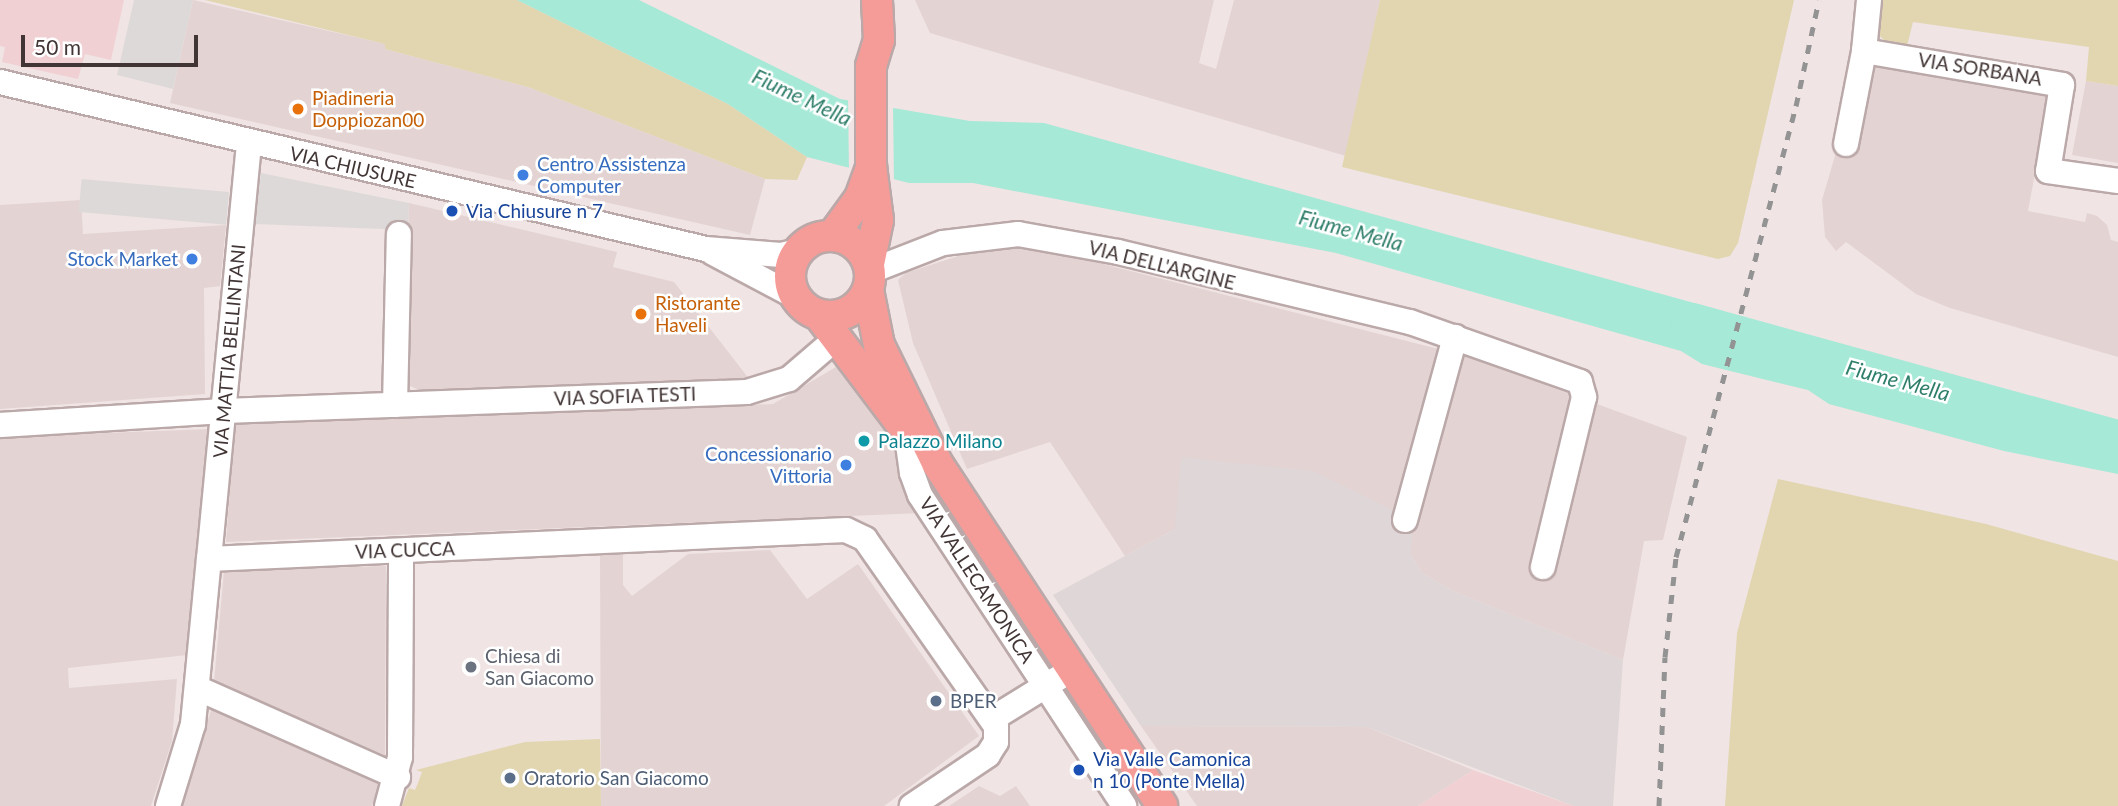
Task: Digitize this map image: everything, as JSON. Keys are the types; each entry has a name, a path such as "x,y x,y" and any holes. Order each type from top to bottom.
{"main road":[{"path":"860,0 860,39 871,66"},
{"path":"869,275 855,244 833,235 807,242 798,251 789,274 807,306 842,314 869,275 878,220 871,166 871,66 879,40 877,0"},
{"path":"833,235 860,198 871,166"},
{"name":"VIA VALLECAMONICA","path":"869,275 879,345 937,463 1162,806"},
{"name":"VIA VALLECAMONICA","path":"807,306 838,337 906,430 937,463"}],"street":[{"path":"1846,144 1864,51 1869,0"},
{"name":"VIA SORBANA","path":"1864,51 2063,85 2048,172 2118,181"},
{"name":"VIA CHIUSURE","path":"0,82 706,249 780,255 798,251"},
{"name":"VIA MATTIA BELLINTANI","path":"209,559 250,143"},
{"path":"395,405 399,234"},
{"name":"VIA DELL'ARGINE","path":"869,275 943,243 1018,234 1118,252 1410,322 1580,382 1584,397 1543,567"},
{"name":"VIA CHIUSURE","path":"706,249 807,306"},
{"name":"VIA SOFIA TESTI","path":"0,425 224,411 758,391 789,379 838,337"},
{"path":"1405,520 1454,337"},
{"name":"VIA VALLECAMONICA","path":"906,430 912,473 920,495 1124,806"},
{"name":"VIA CUCCA","path":"209,559 853,531 865,539 992,719"},
{"path":"387,806 398,777 401,551"},
{"path":"168,806 189,745 209,559"},
{"name":"VIA VALLECAMONICA","path":"992,719 1072,669"},
{"path":"197,688 398,777"},
{"path":"912,806 993,749 997,734 992,719"}],"shaded area":[{"path":"0,0 124,0 111,60 85,54 78,79 2,62 5,47 0,46"},
{"path":"134,0 193,0 173,89 117,75"},
{"path":"193,0 386,44 385,49 528,87 765,179 750,235 170,103"},
{"path":"205,0 517,0 728,104 807,157 797,180 765,179 528,87 385,49 385,44"},
{"path":"915,0 1214,0 1199,63 1216,69 1234,0 1380,0 1346,156 930,33"},
{"path":"1380,0 1794,0 1738,243 1730,256 1718,259 1342,167"},
{"path":"1883,0 2118,0 2118,86 2086,81 2089,47 1913,22 1907,46 1886,42 1879,35"},
{"path":"1872,66 2050,92 2028,211 2085,222 2087,213 2097,216 2107,225 2111,240 2118,242 2118,357 1950,308 1916,294 1846,242 1836,251 1825,237 1822,200 1837,149 1854,153"},
{"path":"2086,81 2118,86 2118,163 2072,155"},
{"path":"261,173 409,203 408,230 255,224"},
{"path":"82,179 229,192 226,225 79,212"},
{"path":"81,200 83,234 226,225 220,286 204,288 205,394 0,409 0,205"},
{"path":"409,203 617,252 613,267 674,282 750,380 429,394 403,383"},
{"path":"1024,244 1466,356 1687,437 1663,540 1644,541 1623,660 1453,591 1422,573 1411,555 1175,529 1125,556 1050,442 967,469 913,343 898,280 906,273 989,246"},
{"path":"836,367 899,451 921,513 226,542 235,424 773,404"},
{"path":"210,429 187,655 68,668 69,688 177,679 172,741 151,806 0,806 0,437"},
{"path":"1181,457 1313,471 1413,520 1411,555 1422,573 1453,591 1623,660 1613,806 1574,806 1367,727 1141,726 1053,595 1175,529"},
{"path":"1778,479 1986,524 2118,561 2118,806 1725,806 1737,633"},
{"path":"770,550 807,599 858,564 979,736 884,806 601,806 600,555 623,555 623,585 632,596 688,554"},
{"path":"386,566 385,755 214,682 224,571"},
{"path":"212,707 382,783 372,806 182,806"},
{"path":"1141,726 1367,727 1473,770 1418,806 1197,806"},
{"name":"Oratorio San Giacomo","path":"600,739 601,806 402,806 409,788 415,790 418,783 422,772 416,770 525,742"},
{"path":"1473,770 1574,806 1418,806"},
{"path":"979,786 1000,796 1016,786 1030,806 949,806"}],"water":[{"path":"517,0 639,0 840,99 970,121 1044,123 1723,311 1748,341 1764,351 1892,375 1950,397 2020,400 2118,425 2118,474 2004,451 1829,404 1808,390 1702,364 1681,351 1336,253 973,183 909,183 807,157 728,104"}],"pier":[{"path":"848,97 893,104 894,183 849,173"}],"waterway":[{"name":"Fiume Mella","path":"1692,324 2118,441"}],"railway":[{"path":"1659,806 1665,657 1676,557 1796,106 1819,0"}],"place":[{"name":"Piadineria Doppiozan00","path":"298,109"},
{"name":"Centro Assistenza Computer","path":"523,175"},
{"name":"Via Chiusure n 7","path":"452,211"},
{"name":"Stock Market","path":"192,259"},
{"name":"Ristorante Haveli","path":"641,314"},
{"name":"Palazzo Milano","path":"864,441"},
{"name":"Concessionario Vittoria","path":"846,465"},
{"name":"Chiesa di San Giacomo","path":"471,667"},
{"name":"BPER","path":"936,701"},
{"name":"Via Valle Camonica n 10 (Ponte Mella)","path":"1079,770"},
{"name":"Oratorio San Giacomo","path":"510,778"}]}
